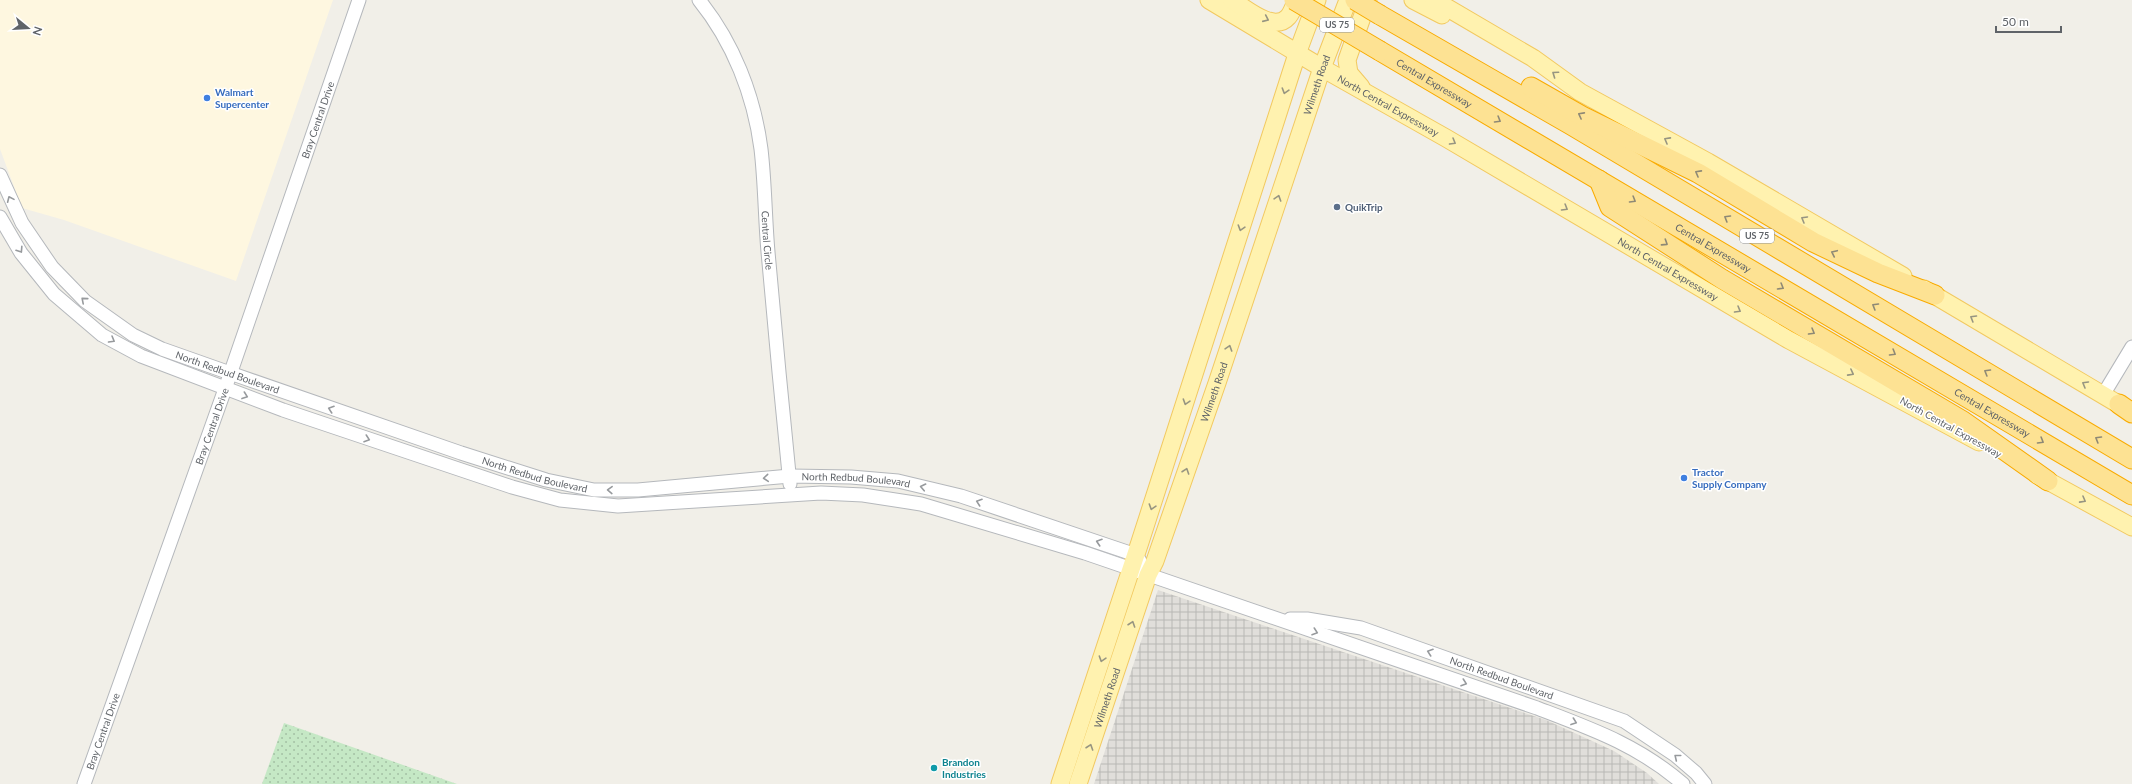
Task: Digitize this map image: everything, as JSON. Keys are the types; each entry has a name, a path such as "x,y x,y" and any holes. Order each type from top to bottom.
{"highway":[{"name":"Central Expressway","path":"1296,0 2132,494"},
{"name":"US 75","path":"1356,0 1571,125 2132,459"},
{"path":"1380,15 1440,35 1582,116 1698,173 1813,242 1878,273 1934,295"},
{"path":"1599,180 1610,207 1722,279 1963,421 2048,481"}],"main road":[{"name":"North Central Expressway","path":"1209,0 1297,54 1363,90 1789,340 1958,429 2132,527"},
{"path":"1232,0 1264,19 1274,22 1281,22 1289,17 1296,0"},
{"name":"Wilmeth Road","path":"1060,784 1134,562 1297,54 1317,0"},
{"name":"Wilmeth Road","path":"1078,784 1148,575 1157,554 1217,383 1322,68 1348,0"},
{"path":"1363,90 1349,73 1347,60 1368,0"},
{"path":"1413,0 1447,18 1493,34"},
{"path":"1434,0 1533,58 1580,92 1708,162 2128,410"},
{"path":"1268,229 1260,225 1253,214 1254,203 1274,145 1278,115"},
{"path":"1195,374 1217,383"}],"street":[{"name":"Bray Central Drive","path":"84,784 225,389 359,0"},
{"name":"Central Circle","path":"699,0 711,16 731,50 746,87 756,121 761,150 768,250 791,494"},
{"name":"North Redbud Boulevard","path":"0,175 22,223 52,267 75,292 98,312 133,335 162,349 394,431 524,474 583,488 609,491 638,490 790,476 851,476 884,479 934,489 1134,562"},
{"name":"North Redbud Boulevard","path":"0,217 3,232 54,294 102,334 140,356 225,389 389,446 523,490 581,503 630,506 791,494 863,495 921,504 1077,550 1134,562"},
{"path":"3,232 22,223"},
{"path":"2103,394 2132,347"},
{"path":"389,446 394,431"},
{"path":"581,503 583,488"},
{"path":"1134,562 1148,575"},
{"name":"North Redbud Boulevard","path":"1148,575 1596,730 1628,745 1663,768 1683,784"},
{"name":"North Redbud Boulevard","path":"1278,620 1307,619 1360,628 1624,721 1675,755 1696,773 1705,784"}],"shaded area":[{"path":"0,0 333,0 236,281 64,220 22,208 0,149"},
{"path":"1158,590 1546,720 1614,751 1647,773 1659,784 1094,784"}],"green space":[{"path":"284,723 457,784 262,784"}],"place":[{"name":"Walmart Supercenter","path":"207,98"},
{"name":"QuikTrip","path":"1337,207"},
{"name":"Tractor Supply Company","path":"1684,478"},
{"name":"Brandon Industries","path":"934,768"}]}
